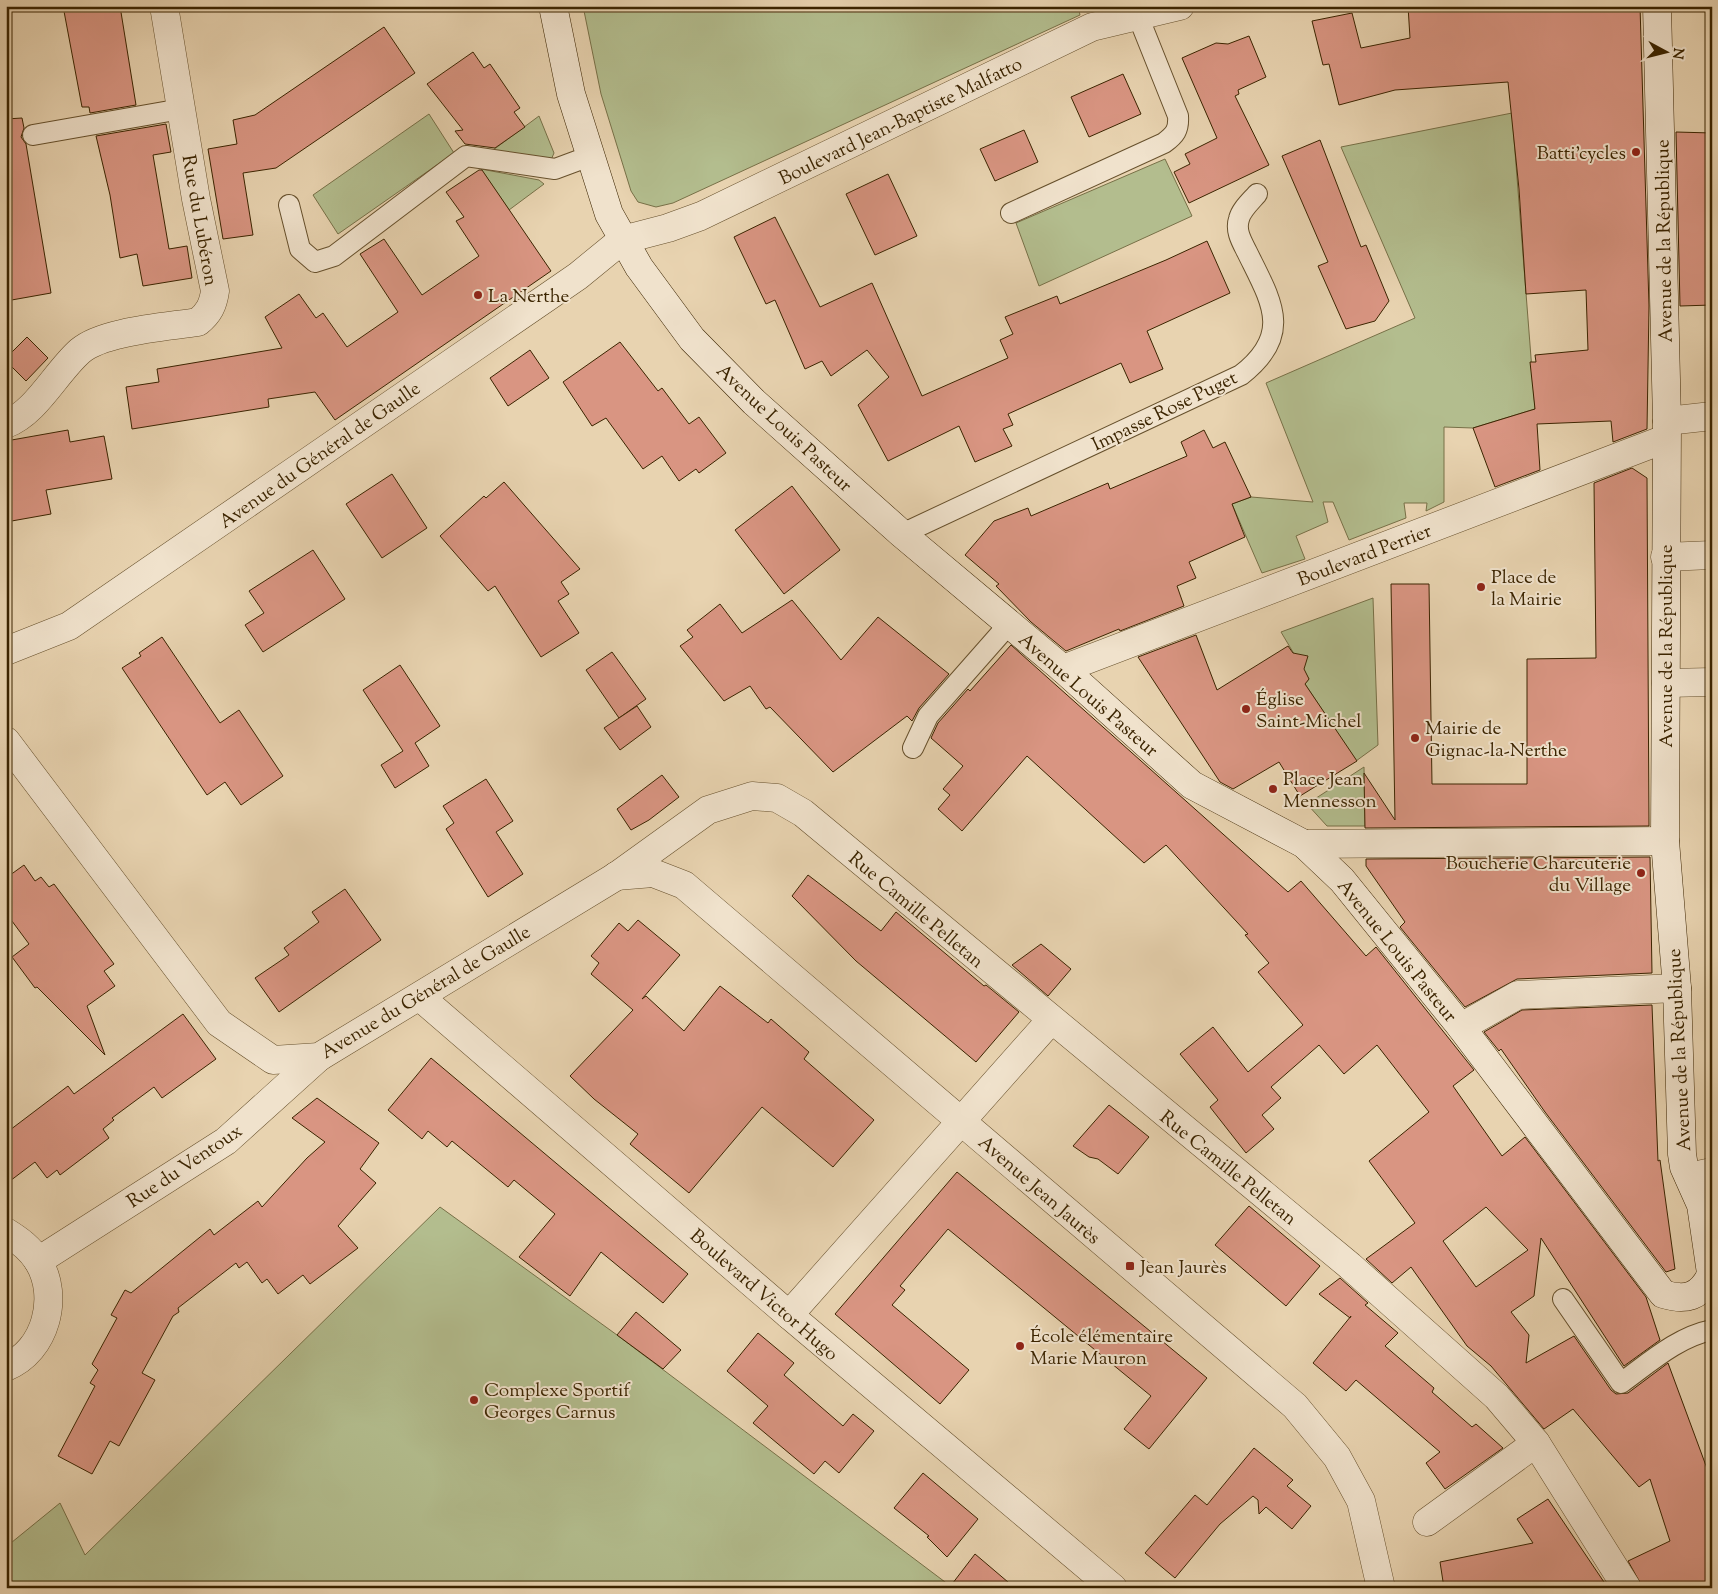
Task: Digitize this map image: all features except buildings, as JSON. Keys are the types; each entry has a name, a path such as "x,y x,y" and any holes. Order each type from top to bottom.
{"street":[{"name":"Rue du Lubéron","path":"6,424 26,410 80,351 96,340 198,322 213,305 214,291 164,6"},
{"name":"Avenue Louis Pasteur","path":"553,6 571,94 609,214 622,240 692,339 754,402 902,534 1063,669 1192,785 1304,844 1342,880 1461,1027 1663,1294 1680,1298 1694,1296 1703,1289 1711,1278"},
{"name":"Boulevard Jean-Baptiste Malfatto","path":"622,240 668,228 701,216 1092,26 1180,6"},
{"name":"Avenue de la République","path":"1657,6 1666,430 1665,841 1677,988 1682,1154 1700,1174 1701,1205 1711,1278"},
{"name":"Avenue du Général de Gaulle","path":"6,651 69,626 578,276 622,240"},
{"name":"Boulevard Perrier","path":"1063,669 1666,430 1712,416"},
{"path":"1666,557 1712,555"},
{"path":"1666,683 1712,682"},
{"name":"Avenue du Général de Gaulle","path":"6,741 219,1023 273,1060 319,1056 420,997 615,876 708,810 752,796 777,798"},
{"name":"Rue Camille Pelletan","path":"777,798 804,813 1393,1304 1497,1397 1536,1443 1627,1588"},
{"path":"1304,844 1665,841"},
{"name":"Avenue Jean Jaurès","path":"615,876 653,873 684,885 1295,1406 1337,1456 1361,1501 1381,1588"},
{"path":"1461,1027 1518,994 1677,988"},
{"name":"Boulevard Victor Hugo","path":"420,997 789,1315 1113,1588"},
{"path":"789,1315 1051,1020"},
{"name":"Rue du Ventoux","path":"38,1261 226,1141 319,1056"},
{"path":"6,1232 23,1242 38,1261 48,1285 49,1308 42,1332 26,1354 6,1367"},
{"path":"1427,1522 1536,1443"}],"lane":[{"path":"1011,213 1164,143 1174,136 1179,126 1178,116 1138,16"},
{"path":"33,135 181,109"},
{"path":"289,205 300,249 315,262 334,256 466,156 555,169 590,156"},
{"name":"Impasse Rose Puget","path":"902,534 1241,375 1257,362 1270,341 1274,318 1271,301 1239,236 1238,220 1245,207 1256,194"},
{"path":"913,748 928,716 1009,624"},
{"path":"1563,1299 1621,1383 1681,1341 1694,1334 1712,1330"}],"green space":[{"path":"583,6 1078,6 1080,15 673,203 656,207 638,202 631,191 601,94"},
{"path":"1512,113 1535,409 1473,428 1444,427 1444,502 1426,511 1427,503 1404,503 1406,518 1349,540 1333,502 1323,502 1328,522 1296,536 1305,559 1262,573 1232,504 1251,497 1313,502 1266,383 1415,318 1341,147"},
{"path":"429,114 454,153 338,234 313,195"},
{"path":"539,116 554,153 551,160 489,153"},
{"path":"1165,159 1192,216 1039,286 1016,223"},
{"path":"481,169 539,180 544,184 509,210"},
{"path":"1373,598 1378,745 1356,761 1305,684 1309,679 1281,632"},
{"path":"1364,767 1365,826 1327,826 1307,804"},
{"name":"Complexe Sportif Georges Carnus","path":"440,1207 617,1335 953,1588 6,1588 6,1547 60,1503 85,1555"}],"place":[{"name":"Batti'cycles","path":"1636,152"},
{"name":"La Nerthe","path":"478,295"},
{"name":"Place de la Mairie","path":"1481,587"},
{"name":"Église Saint-Michel","path":"1246,709"},
{"name":"Mairie de Gignac-la-Nerthe","path":"1415,738"},
{"name":"Place Jean Mennesson","path":"1273,789"},
{"name":"Boucherie Charcuterie du Village","path":"1641,873"},
{"name":"Jean Jaurès","path":"1130,1266"},
{"name":"École élémentaire Marie Mauron","path":"1020,1346"},
{"name":"Complexe Sportif Georges Carnus","path":"474,1400"}]}
